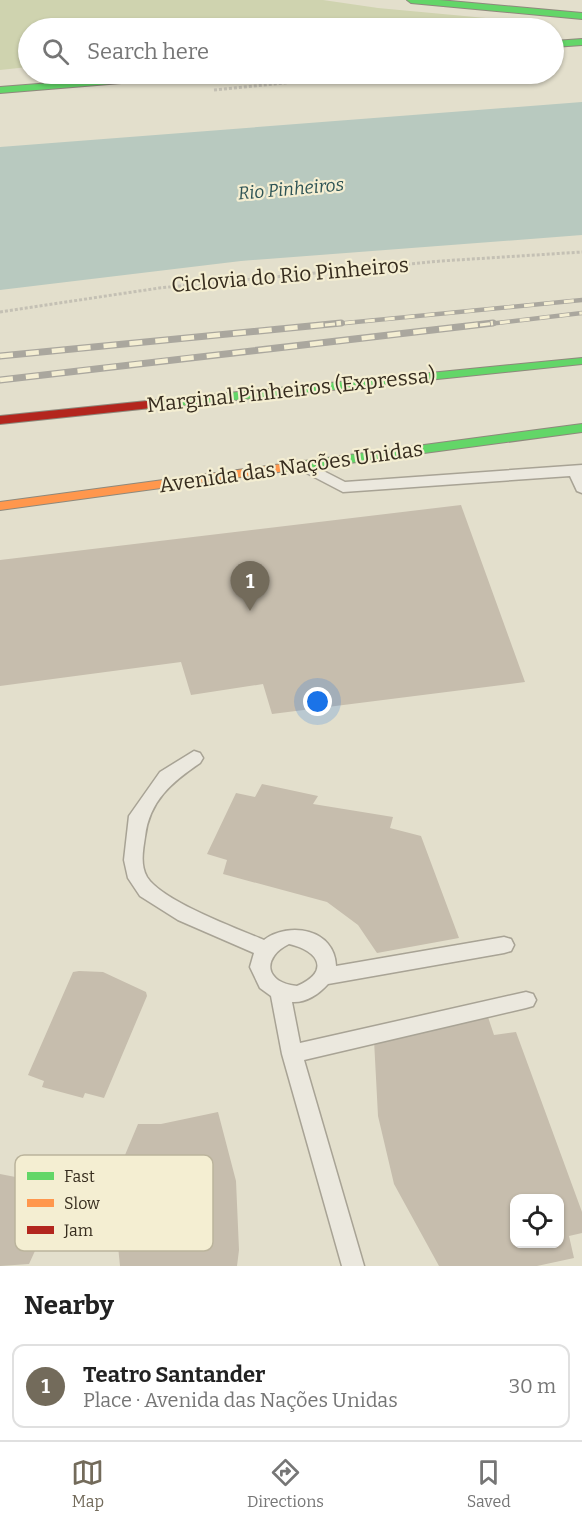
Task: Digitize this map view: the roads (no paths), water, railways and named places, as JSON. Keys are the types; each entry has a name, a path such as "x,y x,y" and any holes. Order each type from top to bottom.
{"highway":[{"path":"411,0 582,16"},
{"path":"564,43 582,42"},
{"path":"0,90 73,84"},
{"name":"Marginal Pinheiros (Expressa)","path":"0,420 582,361"},
{"path":"58,429 148,405"},
{"name":"Avenida das Nações Unidas","path":"0,506 582,428"}],"lane":[{"path":"304,466 343,487 579,470 582,488"},
{"path":"194,758 166,777 138,816 133,860 137,878 147,891 185,914 265,949"},
{"path":"280,993 301,992 319,983 325,976 328,964 325,952 316,942 303,937 289,936 275,940 265,949 259,960 260,973 280,993 292,1054 353,1266"},
{"path":"325,976 504,945"},
{"path":"292,1054 526,1000"}],"water":[{"name":"Rio Pinheiros","path":"582,102 582,235 241,261 0,290 0,147"}],"railway":[{"path":"325,325 582,300"},
{"path":"480,325 582,313"},
{"path":"0,356 341,323"},
{"path":"0,380 493,323"}],"place":[{"name":"Teatro Santander","path":"250,611"}]}
